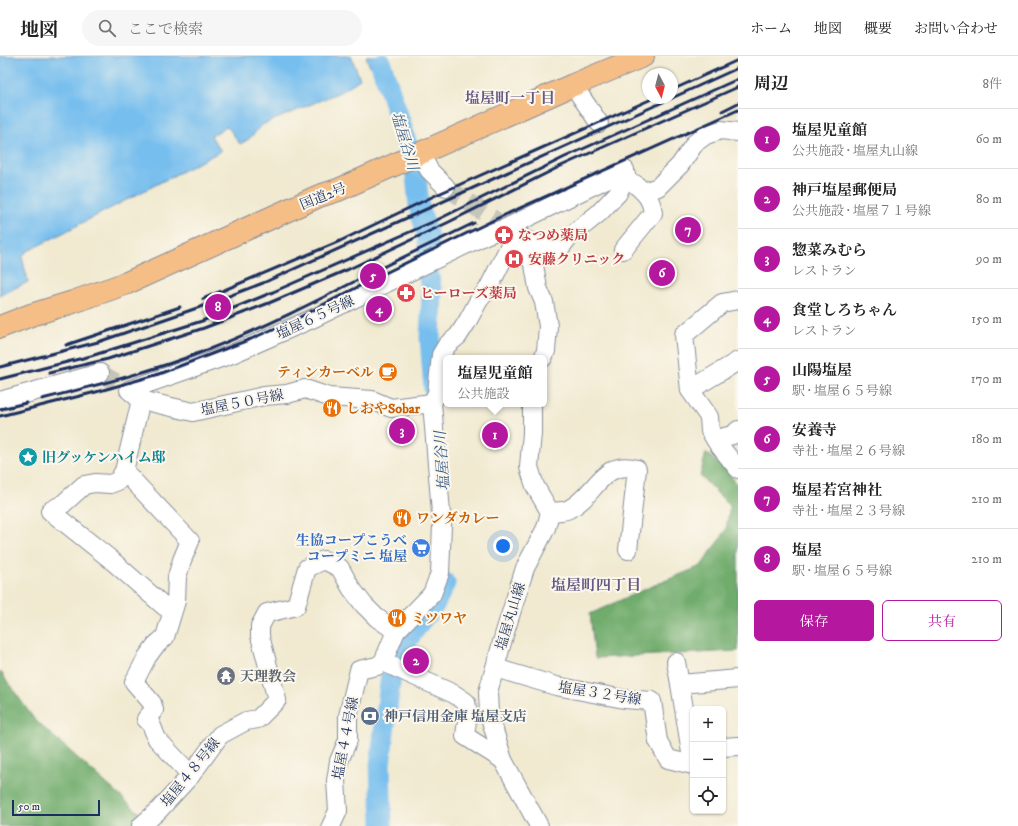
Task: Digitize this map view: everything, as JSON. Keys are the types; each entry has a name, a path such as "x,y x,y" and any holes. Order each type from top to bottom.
{"highway":[{"name":"国道2号","path":"0,327 127,283 319,196 338,190 573,85 643,56"}],"street":[{"path":"573,85 599,123"},
{"path":"644,192 658,187 680,165 695,144 706,135 721,130 738,132"},
{"path":"413,156 446,187"},
{"path":"623,250 653,213 652,202 625,171"},
{"path":"508,229 557,252 568,238 599,213 618,193 625,171"},
{"name":"塩屋６５号線","path":"135,395 316,317 488,234 508,229 625,171"},
{"path":"508,229 534,265 538,288 544,302 548,326 545,355"},
{"path":"503,760 465,736 468,713 466,702 454,694 390,665 396,631 404,621 432,594 440,573 442,525 434,399 441,356 447,345 458,336 479,300 488,288 508,229"},
{"path":"738,300 722,303 684,335 690,390 709,417 710,431 738,469"},
{"path":"690,390 738,361"},
{"path":"0,401 100,373"},
{"name":"塩屋５０号線","path":"135,395 193,412 264,396 287,394 305,389 329,397 372,400 391,408 434,399"},
{"path":"135,395 124,471 118,481 110,484 95,483 84,485 63,504 50,511 109,558 165,608"},
{"path":"532,407 532,433 529,467 535,486 550,512 568,510 583,499 610,470 627,466 637,469 628,550"},
{"path":"715,439 733,435 738,430"},
{"path":"124,471 190,541 182,560 178,577 176,601 165,637 147,657 134,682 152,703 154,710 146,719 151,724 157,739 191,775"},
{"name":"塩屋丸山線","path":"539,826 503,760 489,714 488,692 525,568 546,528 550,512"},
{"name":"塩屋４８号線","path":"141,826 159,810 191,775 220,735 246,721 258,719 277,700 260,636 260,626 268,613 296,606 308,568 324,560 340,568 351,588 364,605 378,618 396,631"},
{"name":"塩屋３２号線","path":"676,662 691,742"},
{"name":"塩屋４４号線","path":"331,826 338,811 336,781 339,761 348,740 348,716 359,670 390,665"},
{"name":"塩屋３２号線","path":"495,668 556,686 624,699 652,701 658,741 668,759 690,764"},
{"path":"680,684 738,679"},
{"path":"726,746 738,746"}],"green space":[{"path":"706,453 725,469 738,485 738,651 595,658 590,614 701,566 726,530 730,506 700,476"},
{"path":"0,671 34,719 154,826 0,826"}],"water":[{"path":"0,56 351,56 360,79 340,92 262,125 249,139 240,144 227,126 211,136 221,151 26,252 22,257 28,282 0,295"},
{"path":"366,56 388,56 389,60 370,67"}],"waterway":[{"name":"塩屋谷川","path":"381,64 416,176 419,206 428,237 428,272 432,293 430,338 434,389"},
{"name":"塩屋谷川","path":"382,826 380,765 391,675 401,650 419,623 434,605 445,583"}],"tunnel":[{"path":"446,187 502,225"},
{"path":"100,373 129,390"}],"railway":[{"path":"678,87 738,60"},
{"path":"678,95 738,68"},
{"path":"0,379 91,356 202,321 273,292 437,220 565,157 738,79"},
{"path":"49,373 108,359 204,328 269,303 349,269 449,222 561,166 738,87"},
{"path":"203,299 340,241 434,196 642,103"},
{"path":"722,111 738,103"},
{"path":"0,367 98,342 200,307 263,283 659,104"},
{"path":"0,416 156,375 251,339 300,317 375,278 498,218 738,110"},
{"path":"42,399 146,371 187,358 230,341 298,310 474,223"},
{"path":"66,345 180,307"},
{"path":"0,409 26,403"}],"place":[{"name":"塩屋若宮神社","path":"688,230"},
{"name":"なつめ薬局","path":"504,235"},
{"name":"安藤クリニック","path":"514,259"},
{"name":"安養寺","path":"662,273"},
{"name":"山陽塩屋","path":"373,276"},
{"name":"ヒーローズ薬局","path":"406,293"},
{"name":"塩屋","path":"218,307"},
{"name":"食堂しろちゃん","path":"379,309"},
{"name":"ティンカーベル","path":"388,372"},
{"name":"しおやSobar","path":"332,408"},
{"name":"惣菜みむら","path":"402,431"},
{"name":"塩屋児童館","path":"495,435"},
{"name":"旧グッケンハイム邸","path":"28,457"},
{"name":"ワンダカレー","path":"402,518"},
{"name":"生協コープこうべ コープミニ 塩屋","path":"421,548"},
{"name":"ミツワヤ","path":"397,618"},
{"name":"神戸塩屋郵便局","path":"416,661"},
{"name":"天理教会","path":"226,676"},
{"name":"神戸信用金庫 塩屋支店","path":"370,716"}],"district":[{"name":"塩屋町一丁目","path":"510,98"},
{"name":"塩屋町四丁目","path":"596,585"}]}
